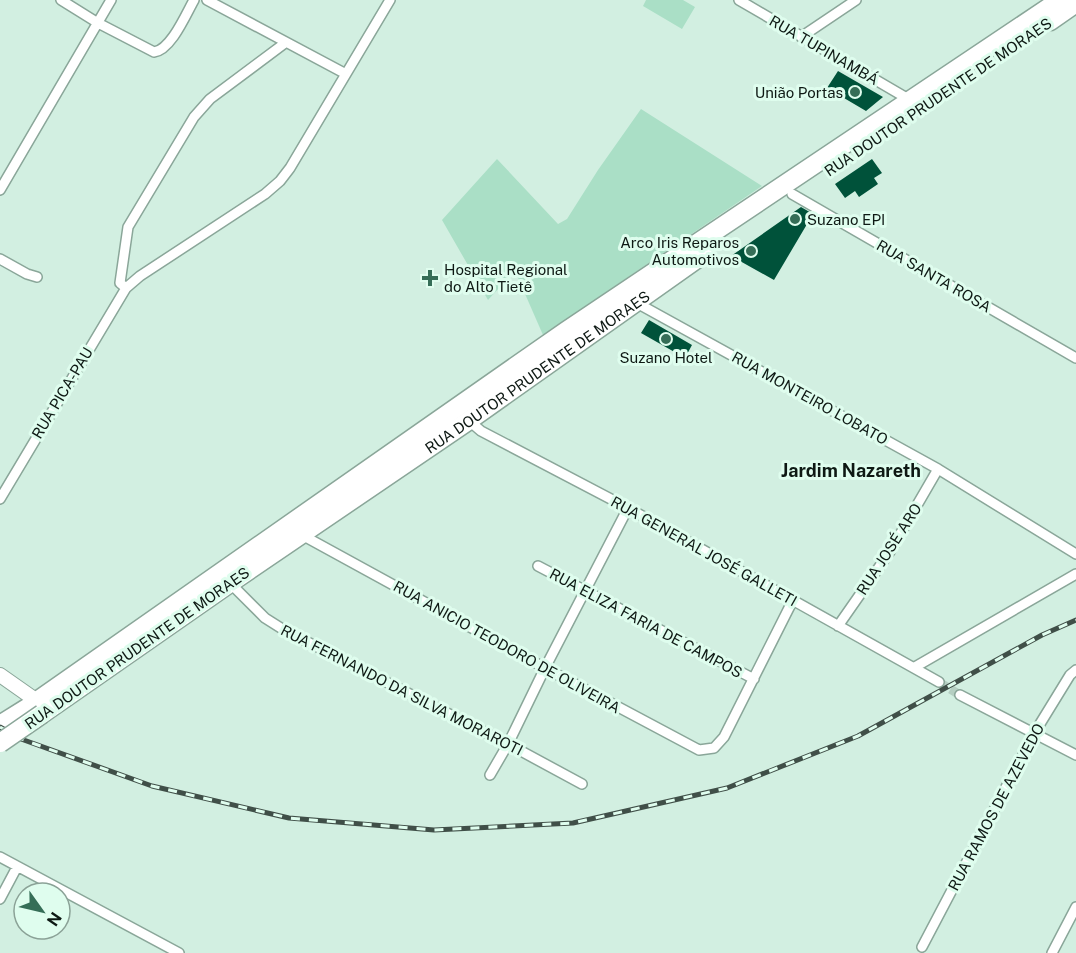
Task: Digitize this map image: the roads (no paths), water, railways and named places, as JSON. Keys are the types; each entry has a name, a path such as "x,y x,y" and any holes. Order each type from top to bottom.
{"highway":[{"name":"RUA DOUTOR PRUDENTE DE MORAES","path":"0,743 35,708 465,413 634,302 792,194 1059,0"},
{"name":"RUA DOUTOR PRUDENTE DE MORAES","path":"0,725 35,708 302,535 465,413 566,331 916,103 951,88 1076,3"},
{"path":"951,88 958,76 984,57 992,47"}],"street":[{"path":"61,0 98,23 154,51 165,49 194,0"},
{"path":"0,190 111,0"},
{"path":"207,0 346,74"},
{"path":"285,43 210,99 194,117 128,227 120,283 126,288 140,276 280,181 390,0"},
{"name":"RUA TUPINAMBÁ","path":"739,0 916,103"},
{"path":"801,37 856,0"},
{"name":"RUA SANTA ROSA","path":"792,194 1076,358"},
{"path":"0,259 37,277"},
{"name":"RUA PICA-PAU","path":"0,499 126,288"},
{"name":"RUA MONTEIRO LOBATO","path":"634,302 938,469 1076,554"},
{"name":"RUA GENERAL JOSÉ GALLETI","path":"465,413 481,431 628,508 939,682"},
{"name":"RUA JOSÉ ARO","path":"838,626 891,550 938,469"},
{"path":"490,776 628,508"},
{"name":"RUA ANICIO TEODORO DE OLIVEIRA","path":"302,535 699,750 714,747 724,737 754,679"},
{"name":"RUA ELIZA FARIA DE CAMPOS","path":"538,566 754,679"},
{"path":"915,668 1076,574"},
{"name":"RUA FERNANDO DA SILVA MORAROTI","path":"230,583 265,618 284,630 582,784"},
{"path":"754,679 793,600"},
{"name":"RUA RAMOS DE AZEVEDO","path":"922,948 1035,732 1070,675 1076,670"},
{"path":"1,673 35,708"},
{"path":"960,694 1076,755"},
{"path":"0,857 179,953"},
{"path":"0,899 18,867"},
{"path":"1052,953 1076,907"}],"tunnel":[{"path":"939,682 960,695"}],"railway":[{"path":"0,727 21,739 152,786 289,818 434,830 573,823 727,788 858,736 1042,635 1076,620"}],"place":[{"name":"União Portas","path":"855,92"},
{"name":"Suzano EPI","path":"795,219"},
{"name":"Arco Iris Reparos Automotivos","path":"751,251"},
{"name":"Hospital Regional do Alto Tietê","path":"430,278"},
{"name":"Suzano Hotel","path":"666,339"}],"district":[{"name":"Jardim Nazareth","path":"851,470"}]}
